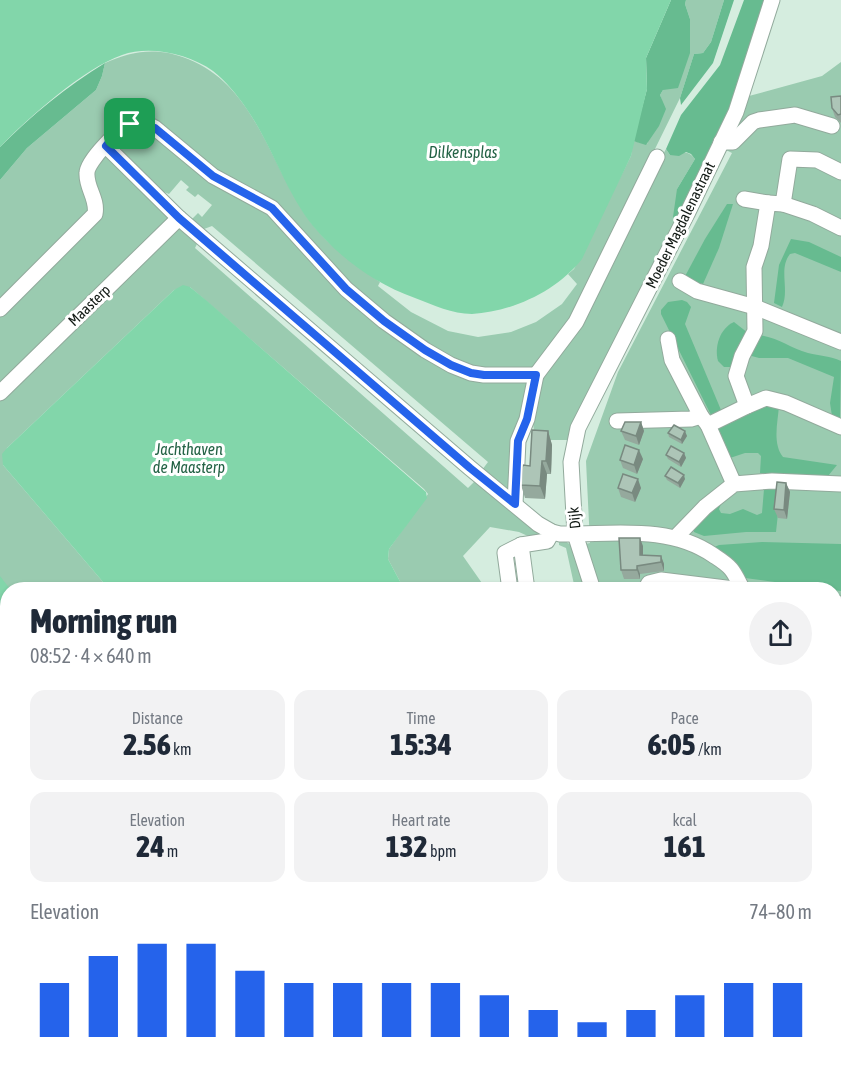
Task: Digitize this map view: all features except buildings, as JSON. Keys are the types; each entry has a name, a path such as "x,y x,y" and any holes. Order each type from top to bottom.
{"street":[{"name":"Moeder Magdalenastraat","path":"574,444 578,428 722,142 735,112 772,0"},
{"path":"722,142 733,142 753,122 759,120 795,115 832,126"},
{"path":"0,309 92,218 96,204 87,170 118,131 130,124 141,123 155,128 213,176 272,208 346,289 384,321 425,350 471,373 536,375"},
{"path":"106,146 179,218 538,524 552,532 639,533 676,537 702,548 722,561 731,569 738,582"},
{"path":"515,504 518,441 527,419 536,375 576,322 657,157"},
{"path":"747,406 736,376 742,356 755,331 754,267 790,159 817,160 841,172"},
{"path":"744,199 776,203 813,214 841,228"},
{"name":"Maasterp","path":"0,393 179,218"},
{"path":"680,281 697,291 755,307 841,342"},
{"path":"668,339 672,360 705,420 734,484"},
{"path":"617,421 705,420 766,398 786,403 841,427"},
{"name":"Dijk","path":"574,444 571,485 575,534 590,582"},
{"path":"676,537 705,507 734,484 772,481 841,484"},
{"path":"509,582 506,553 522,545 548,541 552,532"},
{"path":"522,545 526,582"},
{"path":"655,582 661,580 677,582"}],"shaded area":[{"path":"671,0 686,0 685,4 690,19 690,53 678,88 663,90 660,95 666,109 659,126 646,145 633,141 647,89 646,58"},
{"path":"686,0 724,0 711,42 703,53 694,54 680,98 574,314 533,370 469,369 389,322 290,224 223,179 150,121 95,152 91,212 0,304 0,180 27,148 96,90 105,63 126,55 156,52 188,59 210,70 228,85 256,123 309,220 327,241 380,282 378,286 411,312 448,331 478,337 511,332 536,322 562,304 577,284 568,274 574,269 631,156 633,141 647,144 662,101 660,95 690,19 685,4"},
{"path":"724,0 734,0 713,63 681,105 680,98 694,54 703,53 711,42"},
{"path":"744,0 768,0 735,103 678,222 673,217 677,189 695,159 686,152 679,156 670,155 666,149 681,115 720,65"},
{"path":"841,62 841,582 595,582 585,544 590,543 586,461 618,372 732,153 726,150 741,120 749,96 822,76"},
{"path":"105,63 96,90 27,148 0,180 0,147 50,102"},
{"path":"139,125 261,204 315,260 440,361 529,381 510,492 482,470 488,462 212,226 204,229 192,219 198,213 202,217 212,205 198,194 195,197 186,190 189,187 181,180 169,194 164,192 136,167 119,146 118,140"},
{"path":"666,149 670,155 687,153 695,159 677,189 678,222 569,440 535,440 533,423 539,383"},
{"path":"106,154 171,216 0,385 0,314 94,222 91,176"},
{"path":"727,204 733,204 719,248 703,284 683,280 705,239"},
{"path":"179,227 199,240 195,248 468,488 476,480 538,533 537,536 530,537 519,532 490,527 463,556 481,582 400,582 388,559 389,549 428,494 190,287 174,290 7,448 3,465 103,582 0,582 0,400"},
{"path":"791,239 809,242 841,257 841,272 795,253 790,254 785,266 785,294 782,307 774,303 779,265"},
{"path":"682,300 691,307 685,324 721,410 711,415 661,314 661,310 668,302"},
{"path":"734,322 748,333 732,367 724,367 718,361 717,356 719,338"},
{"path":"758,335 808,353 841,361 840,418 832,416 830,403 834,377 788,358 759,358 748,355"},
{"path":"762,405 779,405 777,439 783,457 837,465 828,476 760,473 761,456 758,453 745,453 730,458 716,429"},
{"path":"764,489 778,490 780,495 776,532 704,536 694,532 694,526 724,497 719,509 721,513 730,514 743,509 757,515 762,513"},
{"path":"559,540 571,545 583,582 573,582 566,548 559,545"},
{"path":"762,542 841,544 841,582 775,582 745,578 712,548 719,545"}],"water":[{"name":"Dilkensplas","path":"0,0 671,0 646,58 647,89 631,156 582,259 560,281 533,298 503,309 465,314 436,306 372,278 323,238 294,198 264,137 246,108 222,79 193,60 157,51 122,55 74,82 0,147"},
{"name":"Jachthaven de Maasterp","path":"183,285 190,287 426,492 427,498 389,549 388,559 400,582 103,582 3,465 2,454 7,448 174,290"}],"route":[{"path":"136,122 155,128 213,176 272,208 346,289 384,321 425,350 471,373 536,375 527,419 518,441 515,504 179,218 106,146 118,131 130,124 136,122"}]}
